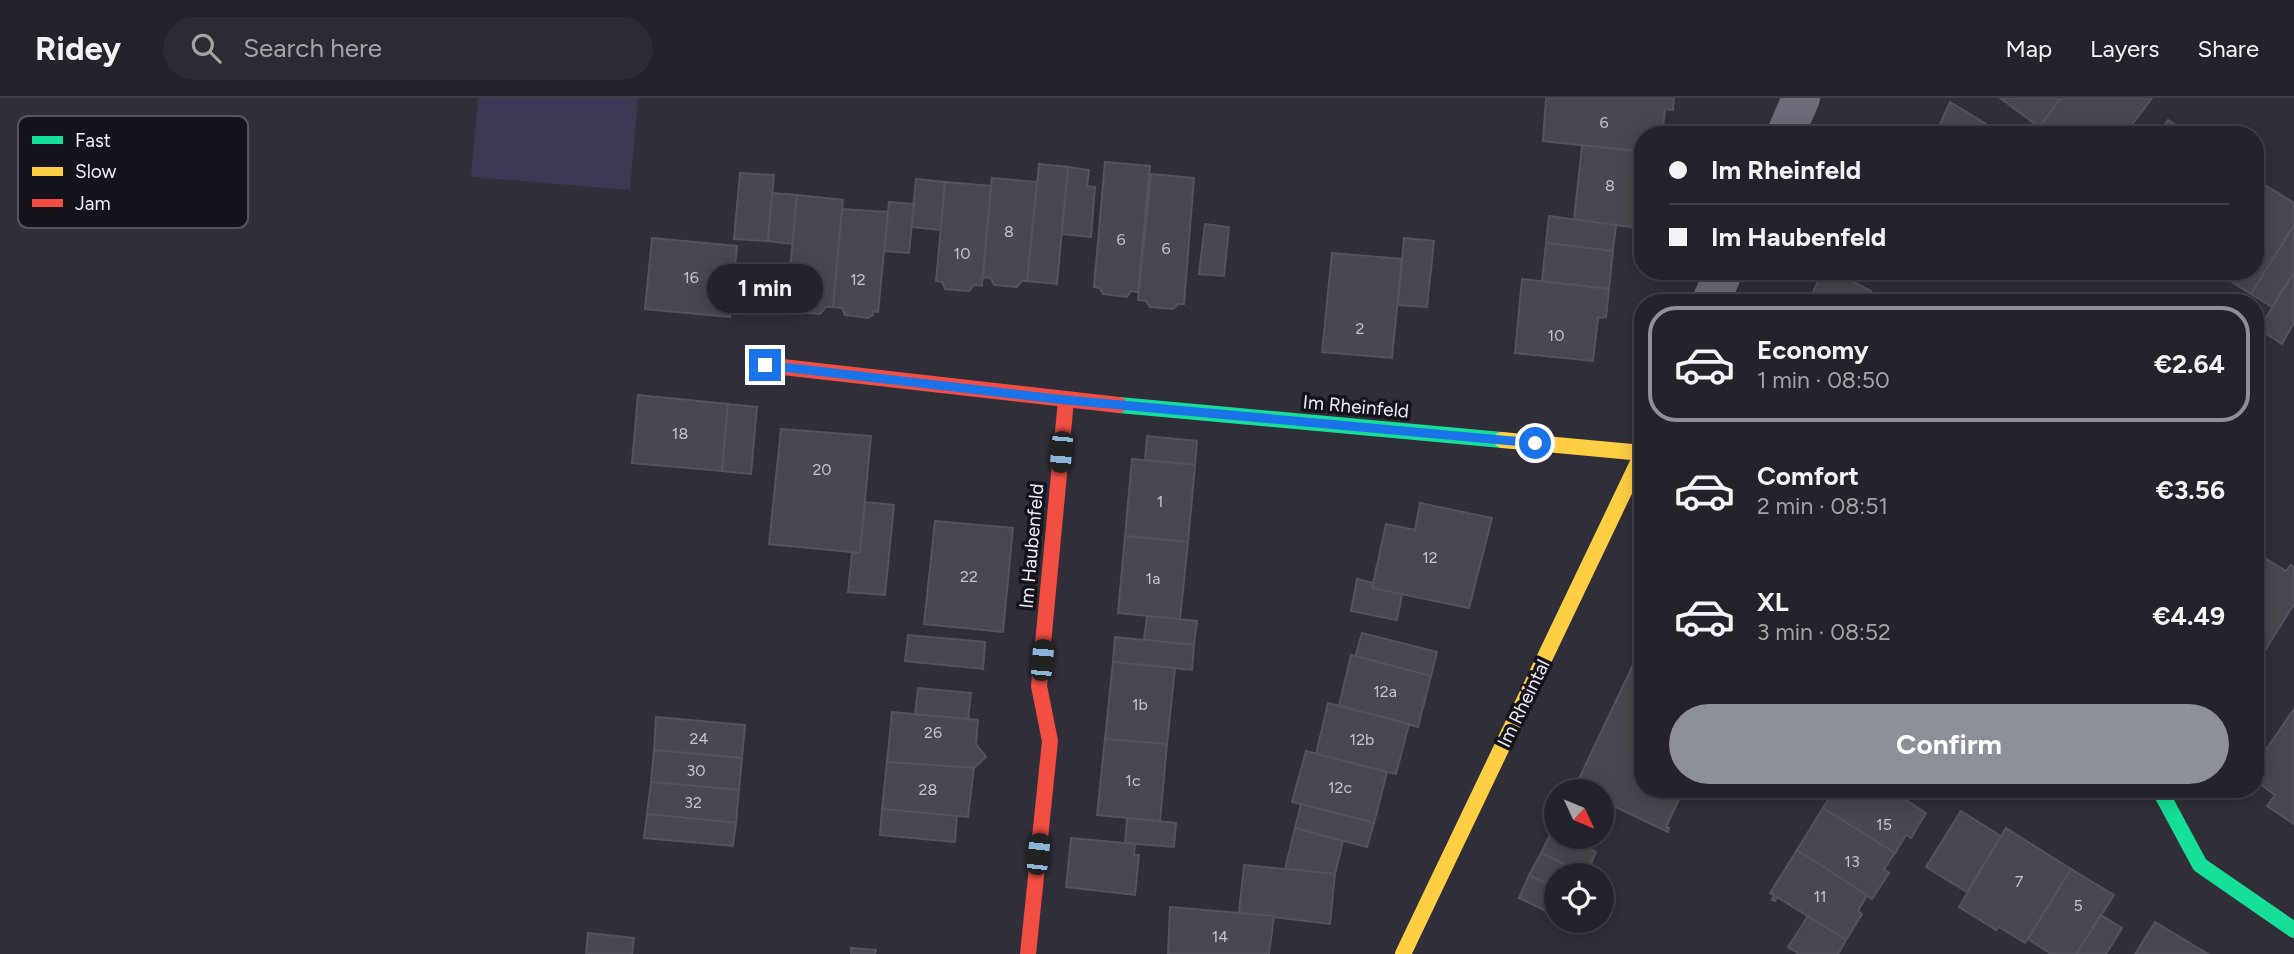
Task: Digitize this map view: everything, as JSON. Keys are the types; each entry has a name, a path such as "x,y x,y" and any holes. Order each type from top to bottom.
{"street":[{"path":"1789,126 1801,98"},
{"path":"765,365 1066,400"},
{"name":"Im Rheinfeld","path":"1066,400 1634,452"},
{"name":"Im Haubenfeld","path":"1028,954 1050,741 1039,687 1066,400"},
{"name":"Im Rheintal","path":"1403,954 1634,472"},
{"path":"2164,798 2200,864 2294,930"}],"shaded area":[{"path":"478,98 638,98 630,190 471,177"}],"building":[{"path":"1546,98 1674,98 1673,110 1665,109 1663,126 1634,126 1634,151 1543,141"},
{"path":"2000,98 2061,98 2038,126"},
{"path":"2061,98 2152,98 2131,126 2040,126"},
{"path":"1950,102 1989,126 1939,126"},
{"path":"2168,120 2178,126 2164,126"},
{"path":"1582,145 1634,151 1634,227 1574,221"},
{"path":"1105,162 1150,166 1138,292 1131,291 1127,297 1103,294 1100,288 1094,287"},
{"path":"1039,164 1068,167 1057,284 1027,281"},
{"path":"1068,167 1089,170 1087,186 1095,187 1091,237 1062,234"},
{"path":"740,173 774,175 768,241 734,239"},
{"path":"1151,174 1194,178 1184,304 1178,304 1173,309 1150,307 1146,301 1138,300"},
{"path":"992,178 1037,182 1027,281 1022,281 1017,287 994,285 991,278 982,277"},
{"path":"916,179 945,182 941,230 911,227"},
{"path":"945,182 991,186 982,286 974,285 969,291 945,289 942,282 936,281"},
{"path":"2264,187 2294,203 2294,225 2264,273"},
{"path":"772,193 797,195 793,244 768,241"},
{"path":"797,195 843,200 833,307 826,307 820,314 797,312 792,304 787,303"},
{"path":"889,202 914,204 909,253 884,251"},
{"path":"842,209 888,212 878,312 872,311 873,315 868,318 845,315 842,308 833,307"},
{"path":"1549,216 1616,225 1613,251 1546,243"},
{"path":"1205,224 1229,227 1224,276 1199,274"},
{"path":"2294,225 2294,272 2272,307 2264,302 2264,294 2251,294 2260,280 2264,280 2264,273"},
{"path":"652,238 737,246 730,317 645,309"},
{"path":"1404,238 1434,241 1427,307 1398,305"},
{"path":"1546,243 1613,251 1609,289 1542,281"},
{"path":"1332,253 1402,259 1392,358 1322,352"},
{"path":"2294,272 2294,323 2282,344 2264,332 2264,321"},
{"path":"1522,279 1609,289 1606,317 1598,318 1593,361 1515,353"},
{"path":"1819,280 1850,280 1871,291 1870,294 1813,292"},
{"path":"2229,280 2260,280 2251,294"},
{"path":"638,395 728,404 722,471 632,463"},
{"path":"728,404 757,407 751,474 722,471"},
{"path":"781,429 871,436 860,553 769,544"},
{"path":"1147,436 1197,441 1195,465 1145,460"},
{"path":"1132,459 1195,465 1188,542 1125,536"},
{"path":"865,502 894,505 885,595 848,592 852,553 860,553"},
{"path":"1420,503 1492,518 1469,608 1372,588 1386,524 1415,530"},
{"path":"935,521 1013,528 1003,632 924,624"},
{"path":"1125,536 1188,542 1180,619 1118,613"},
{"path":"2264,560 2286,571 2291,565 2294,567 2294,604 2264,652"},
{"path":"1357,579 1373,583 1372,588 1402,594 1397,620 1351,611"},
{"path":"1147,616 1197,621 1194,645 1144,640"},
{"path":"1362,633 1437,652 1431,676 1355,657"},
{"path":"908,635 985,642 983,669 905,661"},
{"path":"1115,637 1194,645 1192,670 1113,662"},
{"path":"1351,655 1431,676 1418,727 1339,706"},
{"path":"1113,662 1175,668 1167,744 1105,739"},
{"path":"1634,663 1634,798 1680,798 1666,827 1669,828 1668,832 1614,806 1614,779 1579,779"},
{"path":"918,688 971,693 968,720 915,715"},
{"path":"1328,703 1409,724 1396,774 1316,754"},
{"path":"2294,709 2294,824 2267,806 2275,795 2264,787 2264,752"},
{"path":"892,712 978,720 976,744 986,757 974,768 887,762"},
{"path":"656,717 745,725 742,758 654,750"},
{"path":"1105,739 1167,744 1160,821 1097,815"},
{"path":"654,750 742,758 739,790 651,782"},
{"path":"1306,751 1387,772 1374,823 1292,802"},
{"path":"887,762 974,768 968,817 882,809"},
{"path":"651,782 739,790 736,823 647,814"},
{"path":"1829,798 1902,798 1926,813 1911,838 1906,835 1895,853 1823,808"},
{"path":"1301,804 1374,823 1367,847 1295,828"},
{"path":"1823,808 1895,853 1884,869 1889,873 1872,899 1797,850"},
{"path":"882,809 957,816 955,842 880,835"},
{"path":"1961,811 2001,836 1967,892 1926,867"},
{"path":"647,814 736,823 733,846 644,838"},
{"path":"1127,818 1176,823 1174,847 1125,843"},
{"path":"1295,828 1343,841 1335,874 1285,869"},
{"path":"2006,828 2071,869 2025,943 1999,927 1996,930 1959,907"},
{"path":"1071,838 1135,844 1134,855 1139,855 1135,895 1066,887"},
{"path":"1544,847 1590,849 1596,852 1591,863 1561,863 1541,853"},
{"path":"1797,850 1867,895 1858,911 1862,914 1846,940 1777,897 1775,901 1772,900 1774,895 1770,893"},
{"path":"1541,853 1561,863 1544,863 1544,882 1529,875"},
{"path":"1244,865 1335,874 1330,924 1239,913"},
{"path":"2071,869 2114,895 2076,954 2051,954 2028,939"},
{"path":"1529,875 1544,882 1544,910 1519,898"},
{"path":"1170,907 1274,916 1269,954 1168,954"},
{"path":"2101,915 2122,928 2106,954 2076,954"},
{"path":"1808,916 1846,940 1838,954 1799,954 1788,947"},
{"path":"2155,922 2208,954 2135,954"},
{"path":"588,933 634,938 632,954 586,954"},
{"path":"851,948 876,950 875,954 851,954"}],"traffic: fast":[{"path":"1119,405 1502,440"},
{"path":"2164,798 2200,865 2294,930"}],"traffic: slow":[{"path":"1502,440 1634,452"},
{"path":"1403,954 1634,471"}],"traffic: jam":[{"path":"765,365 1119,405"},
{"path":"1028,954 1050,741 1039,686 1066,400"}],"route":[{"path":"765,365 1066,400 1535,443"}]}
